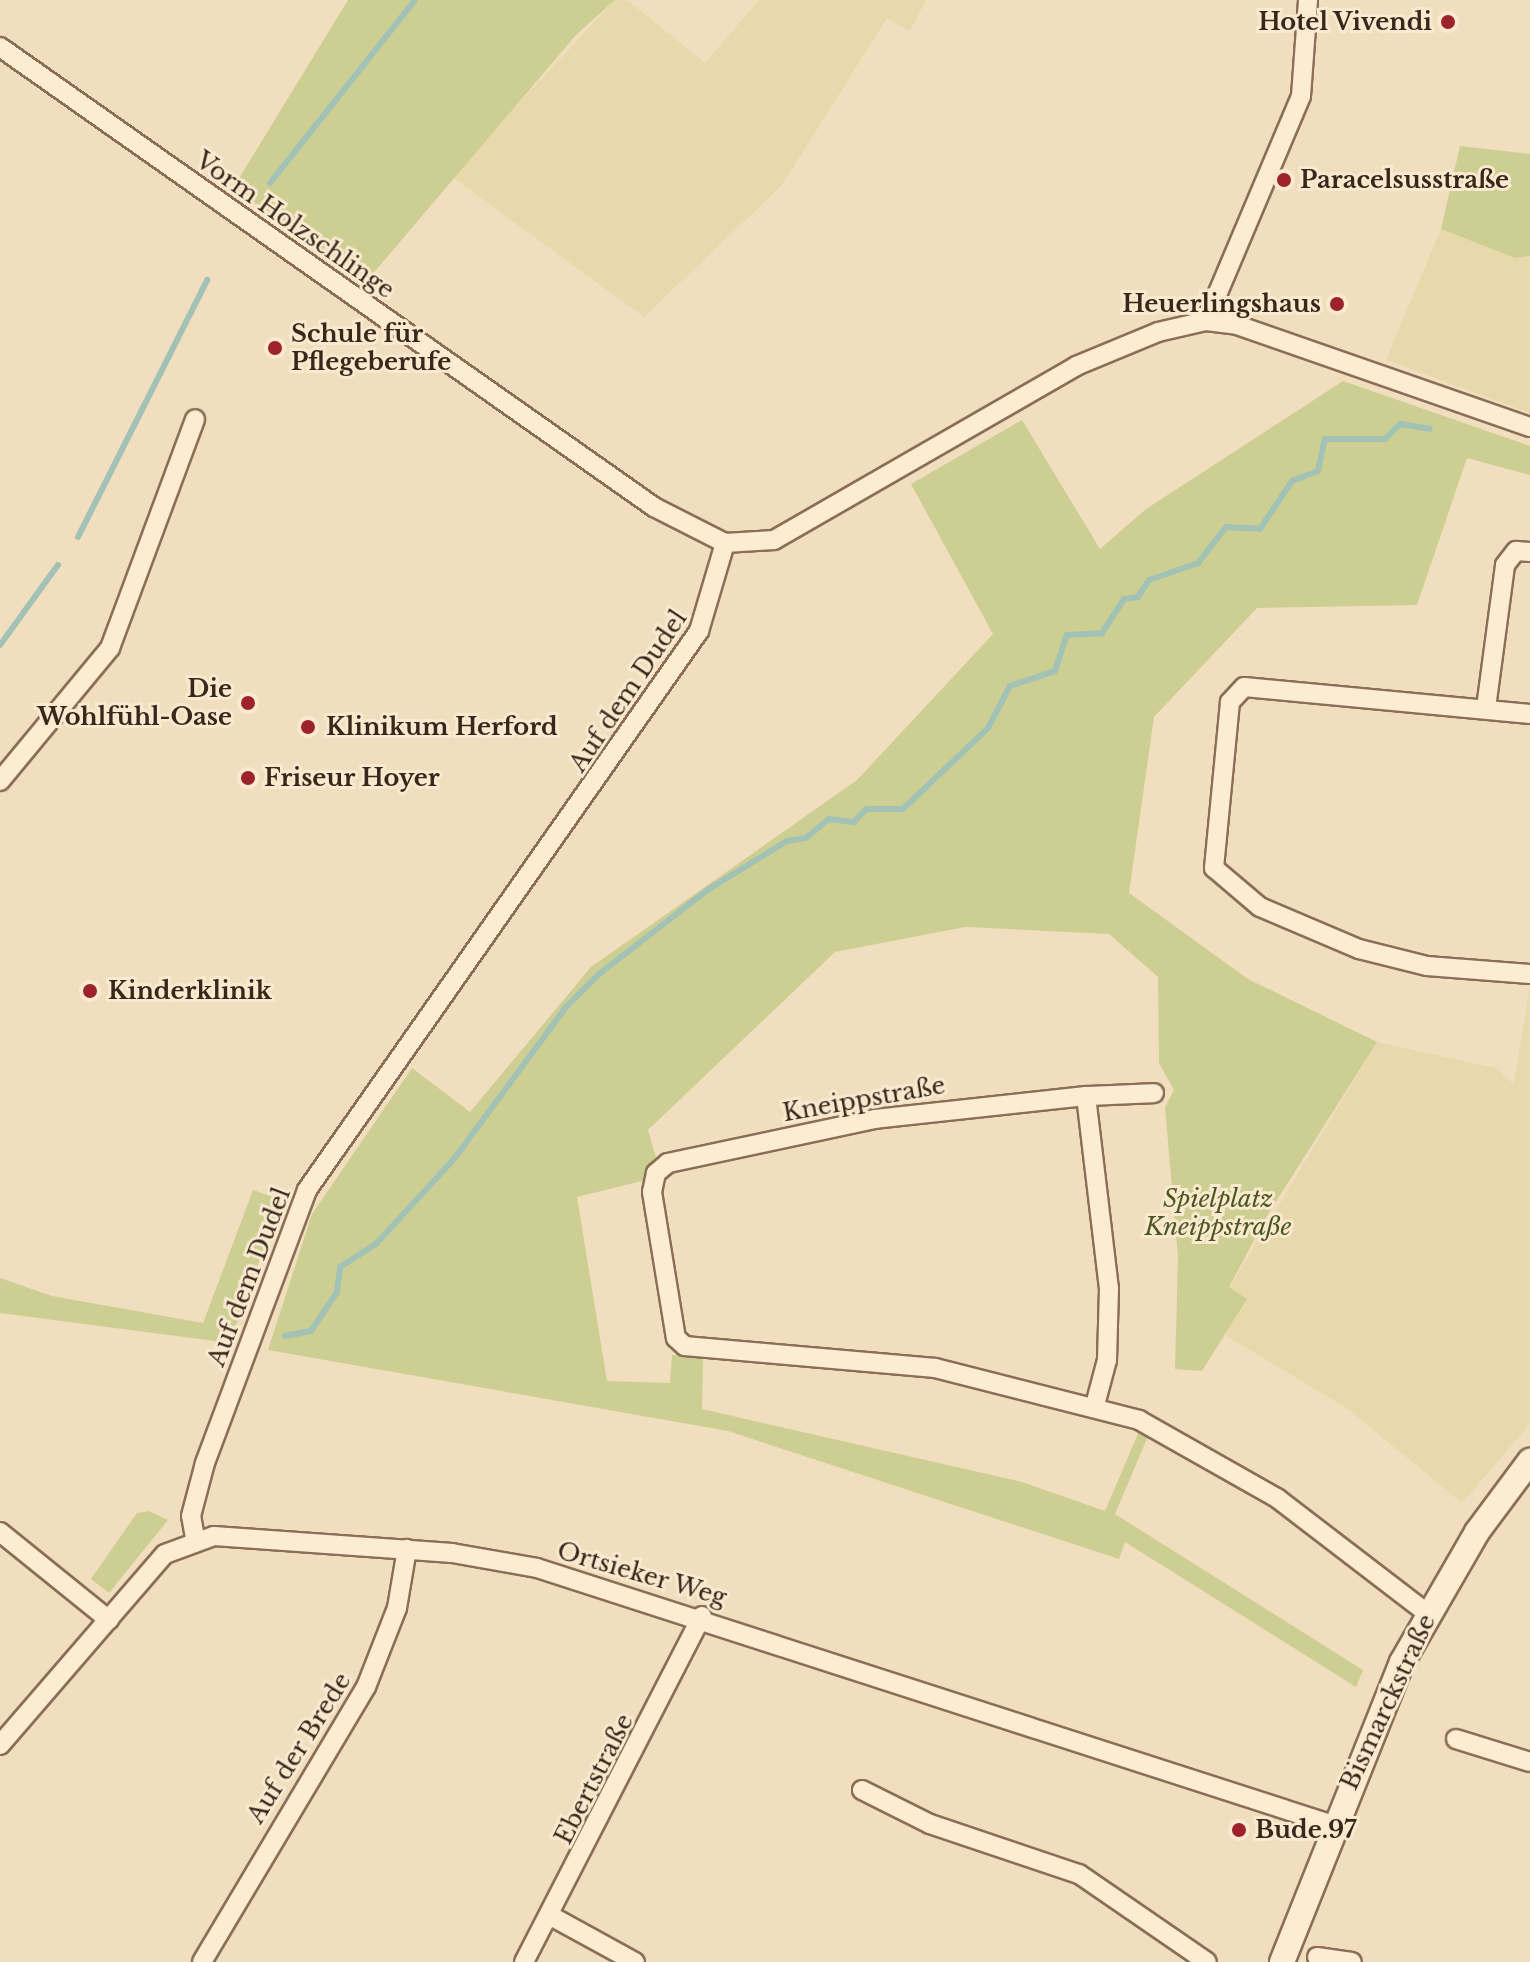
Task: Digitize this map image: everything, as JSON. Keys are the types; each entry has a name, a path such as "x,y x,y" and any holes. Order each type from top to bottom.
{"main road":[{"name":"Bismarckstraße","path":"1282,1962 1333,1825 1428,1614 1530,1461"}],"street":[{"path":"1206,321 1301,96 1308,0"},
{"name":"Vorm Holzschlinge","path":"0,47 654,507 725,543"},
{"path":"725,543 774,540 1076,366 1158,332 1206,321 1237,325 1530,427"},
{"path":"0,781 110,648 195,419"},
{"name":"Auf dem Dudel","path":"195,1538 191,1516 205,1463 307,1190 699,631 725,543"},
{"path":"1486,708 1505,565 1516,551 1530,552"},
{"path":"1530,714 1244,687 1230,702 1217,877 1283,919 1359,949 1427,966 1530,974"},
{"name":"Kneippstraße","path":"1095,1405 868,1357 685,1346 676,1338 652,1192 656,1173 683,1159 875,1119 1086,1096 1154,1093"},
{"path":"1086,1096 1109,1289 1107,1360 1095,1405 1235,1470 1428,1614"},
{"path":"0,1532 109,1620"},
{"path":"0,1745 165,1554 195,1538"},
{"name":"Ortsieker Weg","path":"195,1538 407,1549 537,1568 702,1616 1333,1825"},
{"name":"Auf der Brede","path":"202,1962 366,1687 397,1608 407,1549"},
{"name":"Ebertstraße","path":"524,1962 702,1616"},
{"path":"1456,1739 1530,1762"},
{"path":"862,1790 930,1824 1079,1874 1207,1962"},
{"path":"549,1915 635,1962"},
{"path":"1317,1957 1352,1962"}],"shaded area":[{"path":"615,0 627,0 705,63 759,0 926,0 910,31 887,18 782,185 644,317 451,176"},
{"path":"1441,229 1515,258 1530,256 1530,413 1386,360"},
{"path":"1530,987 1530,1424 1462,1503 1348,1409 1225,1335 1246,1299 1229,1288 1377,1042 1495,1068 1514,1084"}],"green space":[{"path":"348,0 615,0 576,35 365,283 233,188"},
{"path":"1460,146 1530,154 1530,256 1515,258 1441,229"},
{"name":"Spielplatz Kneippstraße","path":"1343,381 1530,446 1530,475 1467,458 1417,605 1257,608 1154,717 1129,893 1248,979 1377,1042 1267,1216 1229,1287 1247,1299 1202,1371 1175,1369 1178,1257 1165,1107 1174,1090 1159,1063 1158,977 1109,934 965,927 835,952 648,1130 657,1161 646,1180 577,1197 607,1381 670,1383 672,1355 703,1356 702,1409 1022,1482 1105,1511 1140,1429 1149,1434 1115,1514 1363,1670 1356,1687 1125,1542 1119,1559 728,1431 268,1350 312,1214 412,1068 470,1112 591,967 857,780 993,634 911,484 1022,420 1100,549 1146,509"},
{"path":"253,1190 281,1200 230,1343 0,1313 0,1278 52,1296 203,1323"},
{"path":"149,1511 168,1520 109,1593 91,1579 137,1513"}],"waterway":[{"path":"270,183 415,0"},
{"path":"78,537 207,280"},
{"path":"285,1336 311,1331 337,1292 340,1267 376,1244 454,1159 566,1007 599,974 709,889 787,841 806,838 829,819 854,822 866,809 903,809 988,728 1010,686 1055,671 1067,635 1102,633 1124,599 1138,597 1149,580 1198,563 1226,527 1260,529 1292,481 1318,471 1325,439 1385,439 1400,424 1430,429"},
{"path":"0,645 58,565"}],"place":[{"name":"Hotel Vivendi","path":"1448,22"},
{"name":"Paracelsusstraße","path":"1284,180"},
{"name":"Heuerlingshaus","path":"1337,304"},
{"name":"Schule für Pflegeberufe","path":"275,348"},
{"name":"Die Wohlfühl-Oase","path":"248,703"},
{"name":"Klinikum Herford","path":"308,727"},
{"name":"Friseur Hoyer","path":"248,778"},
{"name":"Kinderklinik","path":"90,991"},
{"name":"Bude.97","path":"1239,1830"}]}
